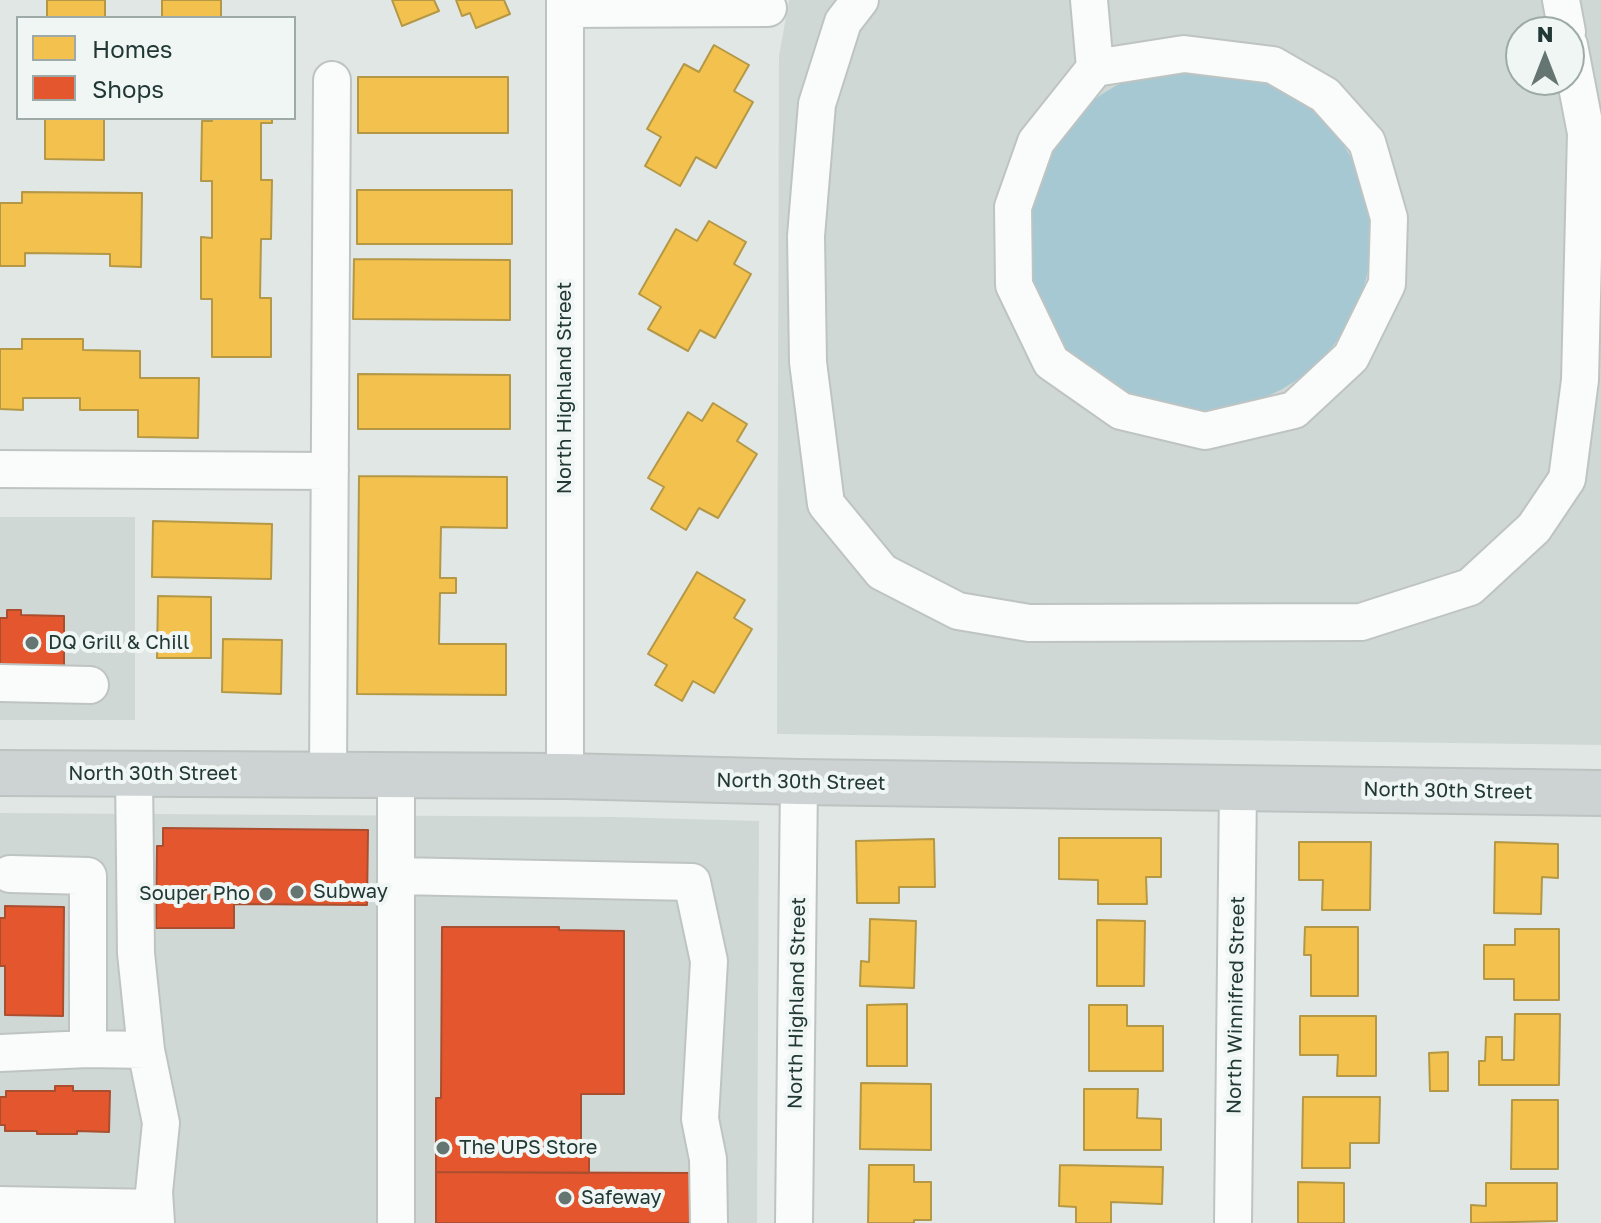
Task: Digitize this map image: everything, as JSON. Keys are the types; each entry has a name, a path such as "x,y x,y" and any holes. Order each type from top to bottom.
{"main road":[{"name":"North 30th Street","path":"0,773 565,776 1601,793"}],"street":[{"path":"860,0 843,22 817,104 806,236 808,362 826,504 882,572 958,611 1029,623 1361,622 1470,587 1534,528 1567,479 1580,380 1586,133 1579,96"},
{"path":"1089,0 1095,68 1036,142 1013,207 1014,285 1051,362 1121,411 1205,431 1294,410 1351,357 1387,284 1389,218 1367,142 1325,95 1273,65 1184,54 1095,68"},
{"path":"565,5 768,8"},
{"name":"North Highland Street","path":"565,5 565,776"},
{"path":"328,775 332,80"},
{"path":"0,469 330,471"},
{"path":"0,683 90,685"},
{"path":"0,1205 155,1215 154,1192 161,1123 146,1050 136,953 134,774"},
{"path":"396,776 396,1223"},
{"name":"North Highland Street","path":"794,1223 799,782"},
{"name":"North Winnifred Street","path":"1233,1223 1238,788"},
{"path":"10,874 88,876 88,1049"},
{"path":"396,876 692,882 709,961 700,1119 708,1159 709,1223"},
{"path":"88,950 136,953"},
{"path":"0,1053 146,1050"}],"shaded area":[{"path":"789,0 1601,0 1601,745 777,734 779,56"},
{"path":"0,517 135,517 135,720 0,720"},
{"path":"0,813 614,817 759,821 757,1223 0,1223"}],"water":[{"path":"1198,65 1232,68 1264,78 1308,104 1332,128 1358,172 1368,204 1371,238 1368,272 1358,304 1332,348 1308,372 1264,398 1232,408 1198,411 1164,408 1132,398 1088,372 1064,348 1038,304 1028,272 1025,238 1028,204 1038,172 1064,128 1088,104 1132,78 1164,68"}],"building: Homes":[{"path":"47,0 105,0 105,16 47,16"},
{"path":"162,0 221,0 221,16 162,16"},
{"path":"392,0 434,0 439,11 402,26"},
{"path":"456,0 504,0 510,14 476,28 470,13 462,16"},
{"path":"714,45 749,65 734,91 753,102 716,168 696,157 680,186 645,166 661,137 647,129 684,64 699,72"},
{"path":"358,77 508,77 508,133 358,133"},
{"path":"45,120 104,120 104,160 45,159"},
{"path":"272,120 272,123 261,123 261,180 272,180 271,239 261,239 260,298 271,298 271,357 212,357 212,299 201,299 201,237 212,238 212,181 201,181 202,121"},
{"path":"357,190 512,190 512,244 357,244"},
{"path":"22,192 142,193 141,267 110,266 110,254 25,253 25,266 0,266 0,203 22,203"},
{"path":"709,221 746,242 734,264 751,274 715,338 700,330 688,351 648,329 661,307 639,294 676,229 697,241"},
{"path":"354,259 510,260 510,320 353,319"},
{"path":"22,339 83,339 83,350 140,351 140,378 199,378 198,438 138,437 138,410 80,410 80,398 23,398 23,410 0,409 0,349 22,349"},
{"path":"358,374 510,375 510,429 358,429"},
{"path":"713,403 747,424 737,441 757,454 718,518 699,508 686,530 651,509 664,487 648,478 688,412 702,421"},
{"path":"359,476 507,477 507,528 441,527 440,578 456,578 456,593 440,593 439,644 506,644 506,695 357,694"},
{"path":"153,521 272,524 271,579 152,577"},
{"path":"697,572 745,600 734,618 752,629 714,693 693,681 682,701 655,685 667,665 648,654"},
{"path":"158,596 211,597 211,658 157,658"},
{"path":"223,639 282,640 281,694 222,692"},
{"path":"1059,838 1161,838 1161,877 1146,877 1147,904 1098,904 1098,880 1059,879"},
{"path":"934,839 935,887 899,887 899,903 857,903 856,841"},
{"path":"1299,842 1371,842 1370,910 1322,910 1323,880 1299,880"},
{"path":"1495,842 1558,844 1558,878 1542,877 1541,914 1494,913"},
{"path":"870,919 916,921 914,988 860,986 861,961 869,962"},
{"path":"1097,920 1145,921 1144,986 1097,986"},
{"path":"1305,927 1358,927 1358,996 1311,996 1311,955 1304,955"},
{"path":"1515,929 1559,929 1559,1000 1514,1000 1514,979 1484,979 1484,945 1515,945"},
{"path":"907,1004 907,1066 867,1066 867,1005"},
{"path":"1089,1005 1127,1005 1127,1026 1163,1026 1163,1071 1089,1071"},
{"path":"1515,1014 1560,1014 1559,1085 1479,1085 1479,1061 1485,1061 1486,1037 1502,1037 1502,1060 1514,1060"},
{"path":"1300,1016 1376,1016 1376,1076 1337,1076 1338,1055 1300,1055"},
{"path":"1448,1052 1448,1091 1430,1091 1429,1053"},
{"path":"861,1083 931,1084 931,1150 860,1149"},
{"path":"1084,1089 1138,1089 1137,1118 1161,1119 1161,1150 1084,1150"},
{"path":"1303,1097 1380,1097 1379,1143 1350,1143 1350,1168 1302,1168"},
{"path":"1512,1100 1558,1100 1558,1169 1511,1169"},
{"path":"869,1165 914,1165 914,1182 931,1182 931,1220 868,1223"},
{"path":"1060,1165 1163,1167 1162,1204 1111,1202 1111,1223 1076,1223 1076,1207 1059,1206"},
{"path":"1298,1182 1344,1183 1344,1223 1298,1223"},
{"path":"1486,1183 1557,1183 1557,1221 1471,1223 1471,1205 1486,1206"}],"building: Shops":[{"name":"DQ Grill & Chill","path":"7,610 21,610 21,615 64,616 64,668 0,669 0,618 7,618"},
{"path":"163,828 368,830 367,905 234,904 234,928 156,928 157,846 163,846"},
{"path":"5,906 64,907 63,1016 5,1015 5,966 0,966 0,918 5,918"},
{"path":"442,927 559,927 559,930 624,931 624,1094 581,1094 581,1148 589,1148 589,1173 436,1172 436,1098 441,1098"},
{"path":"55,1086 73,1086 73,1091 110,1091 109,1132 37,1134 37,1131 5,1131 5,1125 0,1125 0,1097 6,1097 6,1091 55,1091"},
{"name":"Safeway","path":"436,1172 694,1173 694,1223 436,1223"}],"place":[{"name":"DQ Grill & Chill","path":"32,643"},
{"name":"Subway","path":"297,892"},
{"name":"Souper Pho","path":"266,894"},
{"name":"The UPS Store","path":"443,1148"},
{"name":"Safeway","path":"565,1198"}]}
